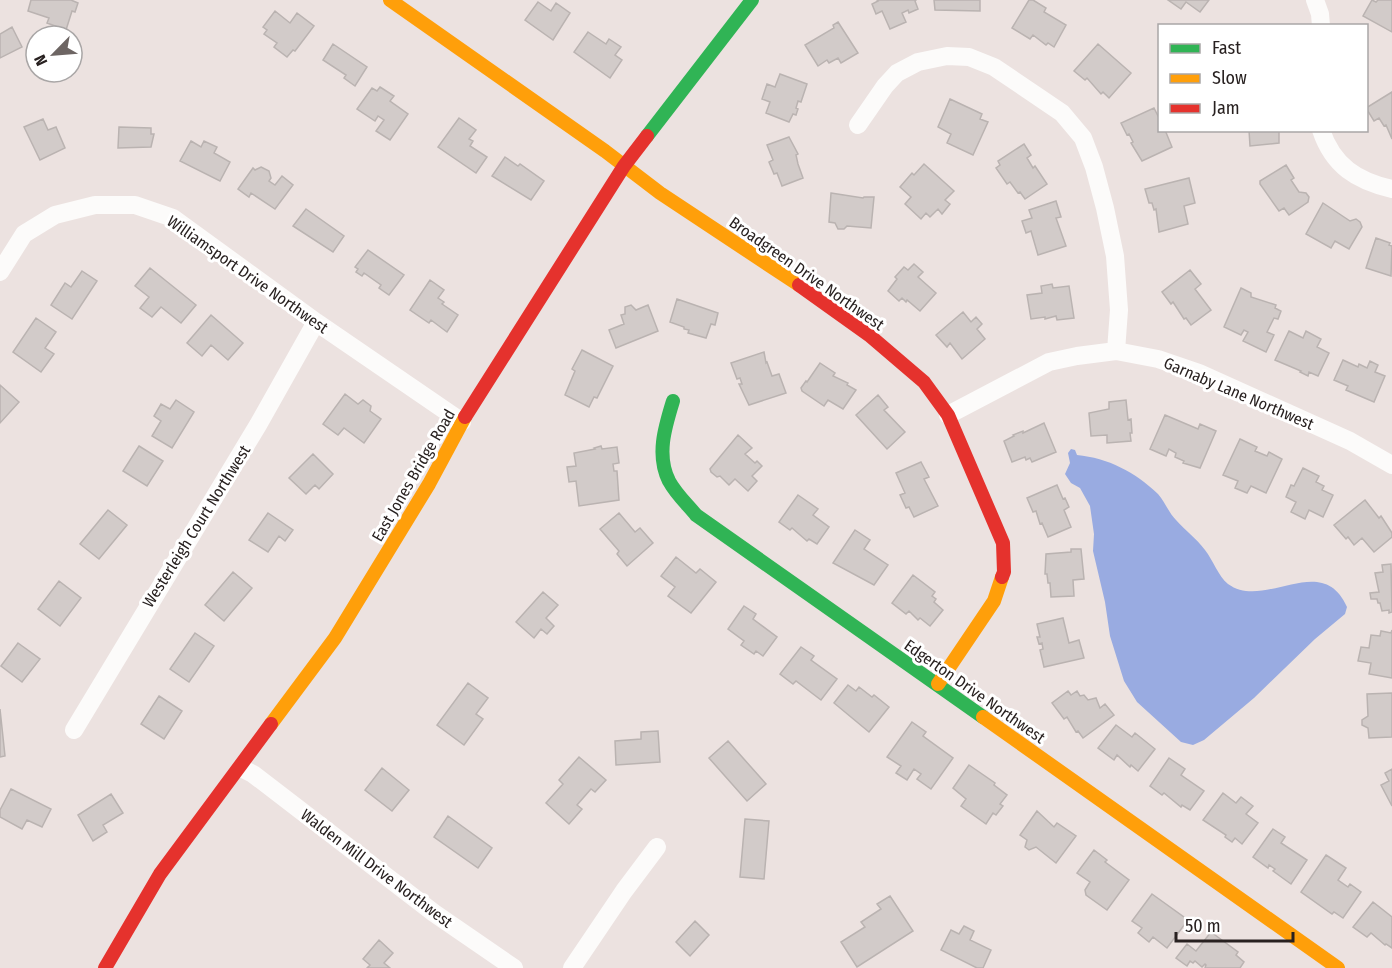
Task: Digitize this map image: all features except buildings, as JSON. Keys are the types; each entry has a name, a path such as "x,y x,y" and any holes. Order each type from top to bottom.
{"street":[{"name":"Broadgreen Drive Northwest","path":"390,0 660,193 869,335 924,382 948,415 1003,543 1004,572 994,601 938,684"},
{"name":"East Jones Bridge Road","path":"105,968 160,874 335,639 429,484 462,422 624,166 752,0"},
{"path":"1315,0 1321,24"},
{"path":"858,125 885,86 897,73 918,62 947,56 969,57 994,67 1062,113 1083,138 1105,208 1115,256 1119,310 1116,351"},
{"path":"1322,132 1334,159 1369,183 1392,189"},
{"name":"Williamsport Drive Northwest","path":"0,272 24,234 55,215 95,205 135,205 173,218 316,322 462,422"},
{"name":"Westerleigh Court Northwest","path":"74,730 258,425 316,322"},
{"name":"Garnaby Lane Northwest","path":"948,415 1049,363 1077,356 1116,351 1158,359 1199,373 1350,441 1392,465"},
{"name":"Edgerton Drive Northwest","path":"673,401 662,438 663,461 669,480 696,515 1338,968"},
{"name":"Walden Mill Drive Northwest","path":"241,768 253,774 434,913 514,968"},
{"path":"572,968 657,847"}],"water":[{"path":"1071,449 1075,450 1077,455 1100,459 1120,467 1149,486 1202,546 1221,577 1228,584 1243,590 1259,591 1308,582 1323,583 1336,591 1347,607 1345,614 1315,639 1254,698 1204,740 1193,745 1181,742 1137,702 1124,681 1110,636 1093,551 1094,534 1090,506 1080,488 1071,483 1065,474 1070,463 1068,453"}],"traffic: fast":[{"path":"647,136 752,0"},
{"path":"673,401 663,441 665,471 678,495 696,515 983,717"}],"traffic: slow":[{"path":"390,0 605,151 660,193 799,285"},
{"path":"271,724 335,638 429,484 465,417"},
{"path":"938,684 994,601 1002,577"},
{"path":"983,717 1338,968"}],"traffic: jam":[{"path":"465,417 624,166 647,136"},
{"path":"799,285 869,335 924,382 948,415 1003,543 1004,572 1002,577"},
{"path":"105,968 160,874 271,724"}]}
